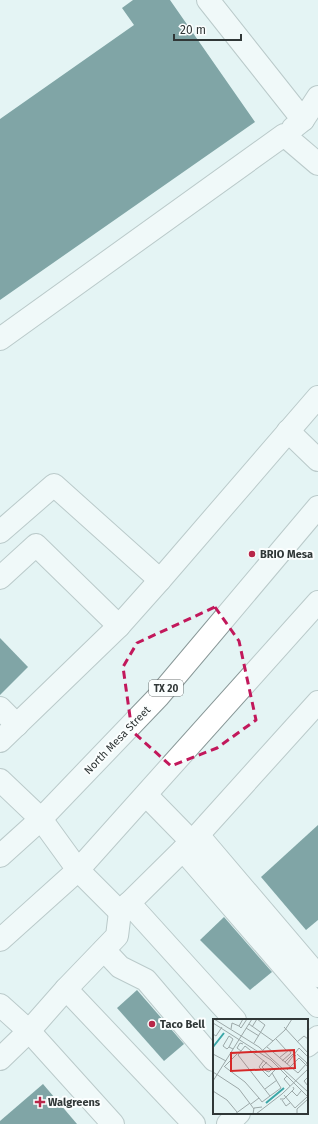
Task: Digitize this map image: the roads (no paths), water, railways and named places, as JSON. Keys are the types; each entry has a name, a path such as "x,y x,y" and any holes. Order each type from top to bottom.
{"main road":[{"path":"208,0 303,120"},
{"path":"0,339 284,135 303,120 318,97"},
{"path":"284,135 318,164"},
{"path":"0,741 119,626 318,397"},
{"path":"288,431 318,460"},
{"path":"0,532 54,485 160,580"},
{"name":"North Mesa Street","path":"0,856 41,820 158,697 318,507"},
{"path":"0,578 36,546 119,626"},
{"path":"0,940 78,870 318,602"},
{"path":"0,1059 29,1031 66,989 117,936 125,907 191,842 318,702"},
{"path":"0,708 17,725"},
{"path":"0,780 41,820 78,870 125,907 234,1019"},
{"path":"146,795 318,976"},
{"path":"191,842 318,1006"},
{"path":"104,950 120,967 146,980 213,1059"},
{"path":"66,989 194,1124"},
{"path":"0,1005 29,1031 113,1124"},
{"path":"308,1045 318,1037"},
{"path":"228,1124 238,1114"}],"place":[{"name":"BRIO Mesa","path":"252,554"},
{"name":"Taco Bell","path":"152,1024"},
{"name":"Walgreens","path":"40,1102"}]}
